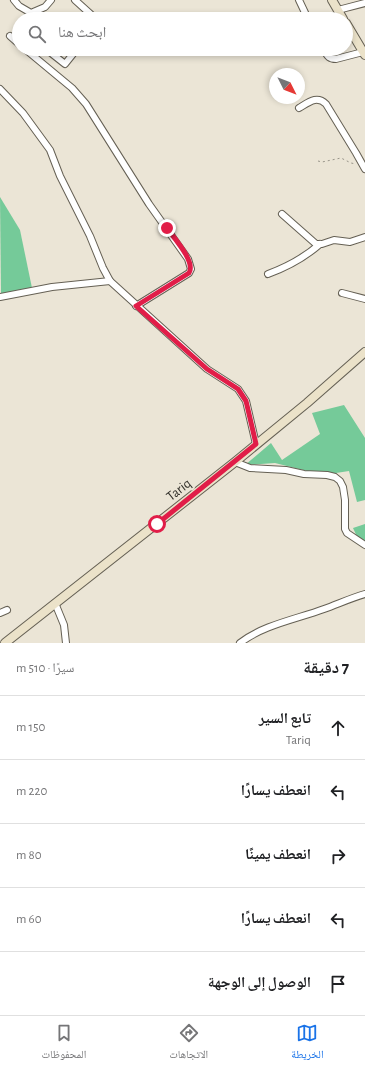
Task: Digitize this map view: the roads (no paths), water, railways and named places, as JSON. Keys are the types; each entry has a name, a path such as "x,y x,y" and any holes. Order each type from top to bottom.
{"main road":[{"path":"332,0 338,10"},
{"path":"353,35 364,54"},
{"name":"Tariq","path":"5,643 235,462 307,403 365,352"}],"street":[{"path":"14,0 18,6 26,12"},
{"path":"37,12 45,7 51,0"},
{"path":"75,0 88,12"},
{"path":"299,0 305,12"},
{"path":"338,10 365,3"},
{"path":"353,56 364,54"},
{"path":"33,56 67,84 86,104 149,204 188,260 191,269 189,273 136,306"},
{"path":"54,56 64,64 71,56"},
{"path":"327,56 332,59 336,59 353,56"},
{"path":"0,89 23,113 50,150 60,176 110,281 207,369 238,389 246,401 256,444"},
{"path":"299,108 313,100 320,100 326,104 364,168"},
{"path":"282,214 313,242 320,244"},
{"path":"268,274 284,268 306,255 320,244 334,240 350,242 365,237"},
{"path":"0,297 59,286 110,281"},
{"path":"342,293 365,298"},
{"path":"235,462 255,468 286,470 304,474 327,475 335,477 340,481 343,487 345,500 345,529 347,533 365,545"},
{"path":"240,643 252,635 365,594"},
{"path":"56,602 64,625 66,643"},
{"path":"0,613 6,610"}]}
